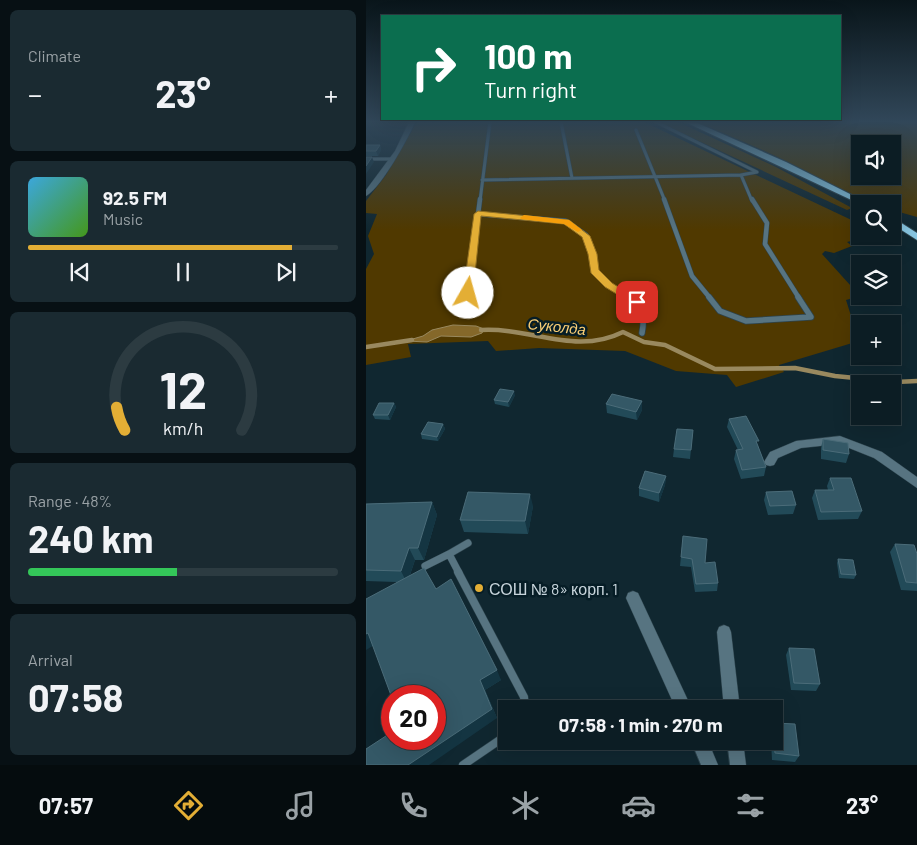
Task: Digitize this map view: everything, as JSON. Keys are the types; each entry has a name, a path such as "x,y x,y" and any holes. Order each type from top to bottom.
{"main road":[{"path":"769,158 851,197"},
{"path":"901,226 917,237"}],"street":[{"path":"366,194 392,158"},
{"path":"770,462 774,455 800,444 840,440 878,456 917,483"},
{"path":"633,598 680,700"},
{"path":"724,632 731,700"},
{"path":"703,750 710,765"},
{"path":"736,750 738,765"}],"lane":[{"path":"366,159 392,158"},
{"path":"468,293 485,158"},
{"path":"568,158 572,178"},
{"path":"648,158 692,276 720,311 746,321 811,317 764,244 767,223 752,200 741,175"},
{"path":"482,180 741,175 757,172 728,158"},
{"path":"478,214 566,221 586,236 593,254 594,271 609,285 637,302 645,317 642,333"},
{"path":"425,566 468,543"},
{"path":"448,554 524,700"},
{"path":"463,765 498,740"}],"shaded area":[{"path":"396,158 720,158 851,220 851,241 847,242 852,246 834,253 825,251 822,254 851,286 851,299 846,300 851,316 851,343 779,365 784,372 736,387 727,375 676,371 625,351 539,348 496,351 488,341 408,344 411,357 366,365 366,269 374,254 368,236 377,214 366,213 366,201 386,175"},
{"path":"735,158 756,158 851,208 847,210"},
{"path":"778,158 851,158 851,185 901,185 901,158 917,158 917,217 901,213 901,195 852,195"},
{"path":"453,325 476,326 484,329 482,333 471,337 441,336 427,342 406,341 423,336 432,330"}],"building":[{"path":"366,158 372,158 366,166"},
{"path":"500,389 514,391 508,402 494,400"},
{"path":"612,394 642,401 636,412 606,404"},
{"path":"379,403 394,403 388,415 373,415"},
{"path":"746,416 759,441 756,441 766,467 742,470 736,450 743,449 729,419"},
{"path":"428,422 443,424 437,437 421,434"},
{"path":"677,429 693,430 691,450 674,449"},
{"path":"823,439 848,443 849,454 823,450"},
{"path":"645,471 666,476 659,493 639,488"},
{"path":"830,478 851,478 862,511 821,512 815,490 834,490"},
{"path":"792,491 796,505 770,506 766,492"},
{"path":"468,492 530,494 525,521 460,520"},
{"path":"432,502 418,548 409,548 401,571 366,570 366,504"},
{"path":"683,536 707,539 705,563 715,562 718,583 696,584 692,559 681,557"},
{"path":"895,544 914,545 917,554 917,583 906,582"},
{"path":"838,559 853,560 856,575 841,574"},
{"path":"424,568 436,589 451,579 497,670 480,680 492,709 446,740 446,685 387,685 368,633 366,634 366,599"},
{"path":"789,648 814,649 820,684 794,683"},
{"path":"783,723 795,724 799,756 775,753 775,750 783,750"},
{"path":"381,739 381,750 430,750 408,765 366,765 366,749"}],"waterway":[{"name":"Суколда","path":"481,330 518,332 570,341 605,339 623,332 644,342 665,345 715,369 795,368 835,376 896,382 917,381"},
{"name":"Суколда","path":"366,347 412,340"}],"slow traffic":[{"path":"524,218 566,221 578,230"}],"place":[{"name":"СОШ № 8» корп. 1","path":"479,588"}],"route":[{"path":"468,293 478,214 566,221 586,236 593,254 594,271 609,285 637,302"}]}
